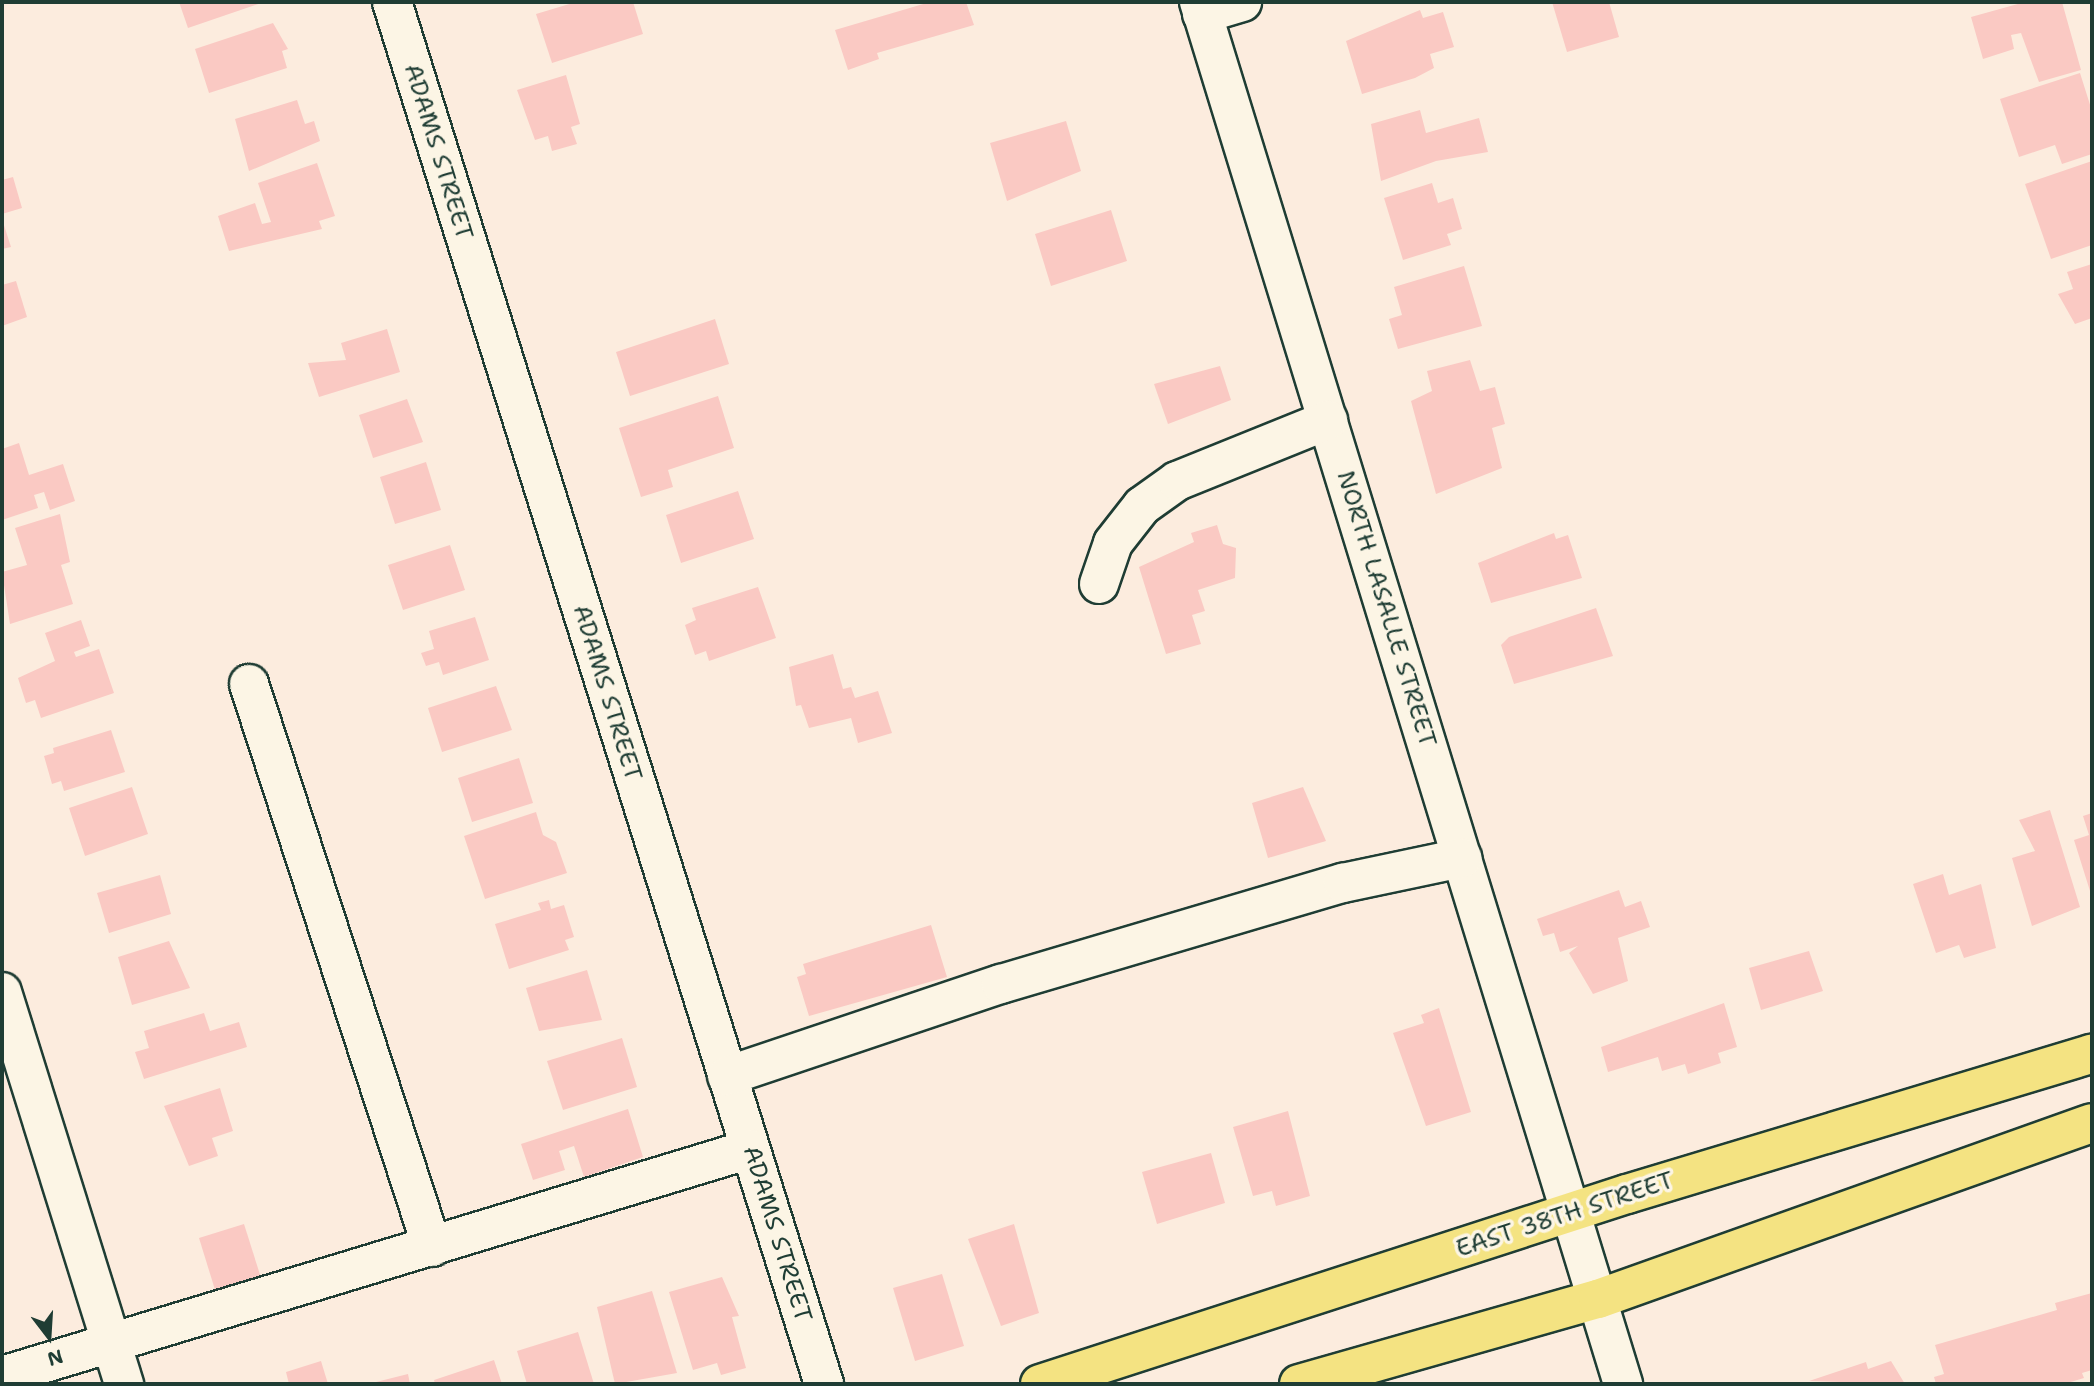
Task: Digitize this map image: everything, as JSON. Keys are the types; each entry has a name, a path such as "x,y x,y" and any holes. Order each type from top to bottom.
{"main road":[{"name":"EAST 38TH STREET","path":"1040,1384 2092,1054"},
{"path":"1299,1384 1598,1299 2092,1123"}],"street":[{"name":"ADAMS STREET","path":"392,2 824,1384"},
{"path":"1200,8 1242,2"},
{"name":"NORTH LASALLE STREET","path":"1200,8 1623,1384"},
{"path":"1099,584 1113,543 1142,506 1178,481 1328,420"},
{"path":"248,684 432,1247"},
{"path":"727,1076 1198,926 1343,883 1462,858"},
{"path":"2,992 124,1384"},
{"path":"2,1376 110,1340 432,1247 750,1149"}],"building":[{"path":"179,2 264,2 188,28"},
{"path":"576,2 633,2 643,34 552,63 536,14"},
{"path":"930,2 966,2 974,25 877,53 879,59 848,70 835,30"},
{"path":"1552,2 1609,2 1619,37 1567,52"},
{"path":"2025,2 2062,2 2081,70 2039,82 2021,33 2011,35 2014,49 1983,59 1971,17"},
{"path":"1420,10 1423,18 1443,12 1454,47 1430,54 1434,68 1415,78 1362,94 1346,41"},
{"path":"273,23 288,49 282,51 287,68 209,93 195,49"},
{"path":"2080,73 2092,111 2092,154 2062,164 2055,145 2019,157 2000,99"},
{"path":"566,75 580,124 571,127 577,144 552,151 548,136 535,140 517,90"},
{"path":"297,100 305,124 314,121 320,141 249,171 235,119"},
{"path":"1420,110 1426,133 1479,118 1488,152 1436,161 1381,181 1371,124"},
{"path":"1066,121 1081,171 1007,201 990,143"},
{"path":"2092,161 2092,245 2051,259 2025,184"},
{"path":"317,163 335,216 319,221 322,229 229,251 218,216 255,203 262,224 271,222 258,183"},
{"path":"13,177 22,208 2,214 2,180"},
{"path":"1432,183 1438,203 1453,198 1462,229 1447,234 1451,245 1403,260 1384,198"},
{"path":"1111,210 1127,261 1051,286 1035,234"},
{"path":"2,219 11,247 2,249"},
{"path":"2092,264 2092,318 2075,324 2058,294 2073,289 2067,272"},
{"path":"1464,266 1482,326 1398,349 1389,319 1402,315 1394,287"},
{"path":"16,281 27,317 2,326 2,285"},
{"path":"715,319 729,364 630,396 616,352"},
{"path":"387,329 400,372 319,397 308,363 346,360 341,343"},
{"path":"1470,360 1480,391 1495,387 1505,424 1492,428 1502,468 1436,494 1411,401 1432,391 1427,371"},
{"path":"1220,366 1231,400 1168,424 1154,384"},
{"path":"718,396 734,448 668,470 673,487 641,497 619,428"},
{"path":"407,399 423,442 373,458 359,415"},
{"path":"19,443 29,475 63,464 75,501 50,510 44,492 34,495 38,508 2,520 2,449"},
{"path":"426,462 441,510 395,524 380,477"},
{"path":"738,491 754,539 681,563 666,515"},
{"path":"60,514 70,562 61,565 73,604 10,624 2,572 27,565 15,528"},
{"path":"1217,525 1223,544 1236,548 1235,578 1198,590 1205,611 1192,615 1201,644 1166,654 1139,567 1194,542 1191,533"},
{"path":"1554,533 1556,539 1568,535 1582,578 1491,603 1478,563"},
{"path":"450,545 465,590 403,610 388,565"},
{"path":"758,587 776,638 709,661 706,651 695,655 685,625 696,620 692,608"},
{"path":"1596,608 1613,656 1514,684 1501,645 1509,637"},
{"path":"475,617 489,660 443,675 439,662 426,666 421,653 434,649 429,631"},
{"path":"81,620 90,646 74,652 76,657 99,649 114,693 41,718 35,700 26,703 18,678 55,661 45,633"},
{"path":"833,654 843,689 851,687 855,698 878,691 892,733 858,743 851,718 809,728 801,705 796,706 789,667"},
{"path":"496,686 512,730 442,752 428,708"},
{"path":"111,730 125,772 64,791 61,781 52,784 44,756 54,753 53,748"},
{"path":"519,758 533,803 472,822 458,778"},
{"path":"132,787 148,834 85,856 69,808"},
{"path":"1303,787 1326,841 1268,858 1252,803"},
{"path":"2050,810 2080,907 2032,926 2012,858 2035,851 2019,820"},
{"path":"536,812 543,835 556,842 567,873 485,899 464,836"},
{"path":"2092,813 2090,891 2074,840 2089,835 2083,816"},
{"path":"1943,874 1949,895 1981,884 1996,948 1964,958 1959,945 1936,953 1913,884"},
{"path":"160,875 171,914 109,933 97,893"},
{"path":"1619,890 1625,907 1641,901 1650,927 1618,938 1628,981 1593,994 1569,953 1578,946 1560,952 1554,933 1543,936 1537,919"},
{"path":"549,900 551,909 564,905 574,937 565,940 569,950 509,969 495,924 541,910 538,903"},
{"path":"931,925 947,977 809,1016 797,977 806,974 803,964"},
{"path":"169,941 190,988 132,1005 118,957"},
{"path":"1809,951 1823,991 1761,1010 1749,968"},
{"path":"587,970 602,1020 539,1031 526,988"},
{"path":"1724,1003 1737,1047 1718,1053 1721,1063 1688,1074 1685,1064 1662,1071 1658,1057 1608,1072 1601,1047"},
{"path":"1439,1008 1471,1112 1426,1126 1393,1033 1424,1023 1421,1015"},
{"path":"204,1013 210,1031 239,1022 247,1047 144,1079 135,1052 149,1048 144,1031"},
{"path":"622,1038 637,1087 563,1110 547,1061"},
{"path":"220,1088 233,1131 212,1138 218,1156 189,1166 164,1106"},
{"path":"628,1109 643,1157 584,1177 574,1146 559,1151 565,1170 533,1180 521,1144"},
{"path":"1288,1111 1310,1196 1276,1206 1272,1191 1253,1196 1233,1127"},
{"path":"1211,1153 1225,1203 1157,1224 1142,1172"},
{"path":"244,1224 261,1278 216,1293 199,1238"},
{"path":"1014,1224 1039,1313 1001,1326 968,1239"},
{"path":"942,1274 964,1346 915,1361 893,1288"},
{"path":"722,1277 739,1316 732,1317 746,1368 721,1375 717,1363 693,1370 669,1292"},
{"path":"652,1291 677,1373 615,1384 597,1307"},
{"path":"2092,1293 2092,1370 2082,1373 2084,1378 2064,1384 1936,1384 1934,1377 1944,1374 1935,1345 2057,1310 2055,1303"},
{"path":"578,1332 594,1384 527,1384 517,1351"},
{"path":"494,1360 502,1384 435,1384 434,1380"},
{"path":"321,1361 328,1384 289,1384 286,1372"},
{"path":"1891,1361 1905,1384 1809,1381 1866,1362 1868,1369"},
{"path":"408,1374 410,1384 372,1384 372,1383"}]}
